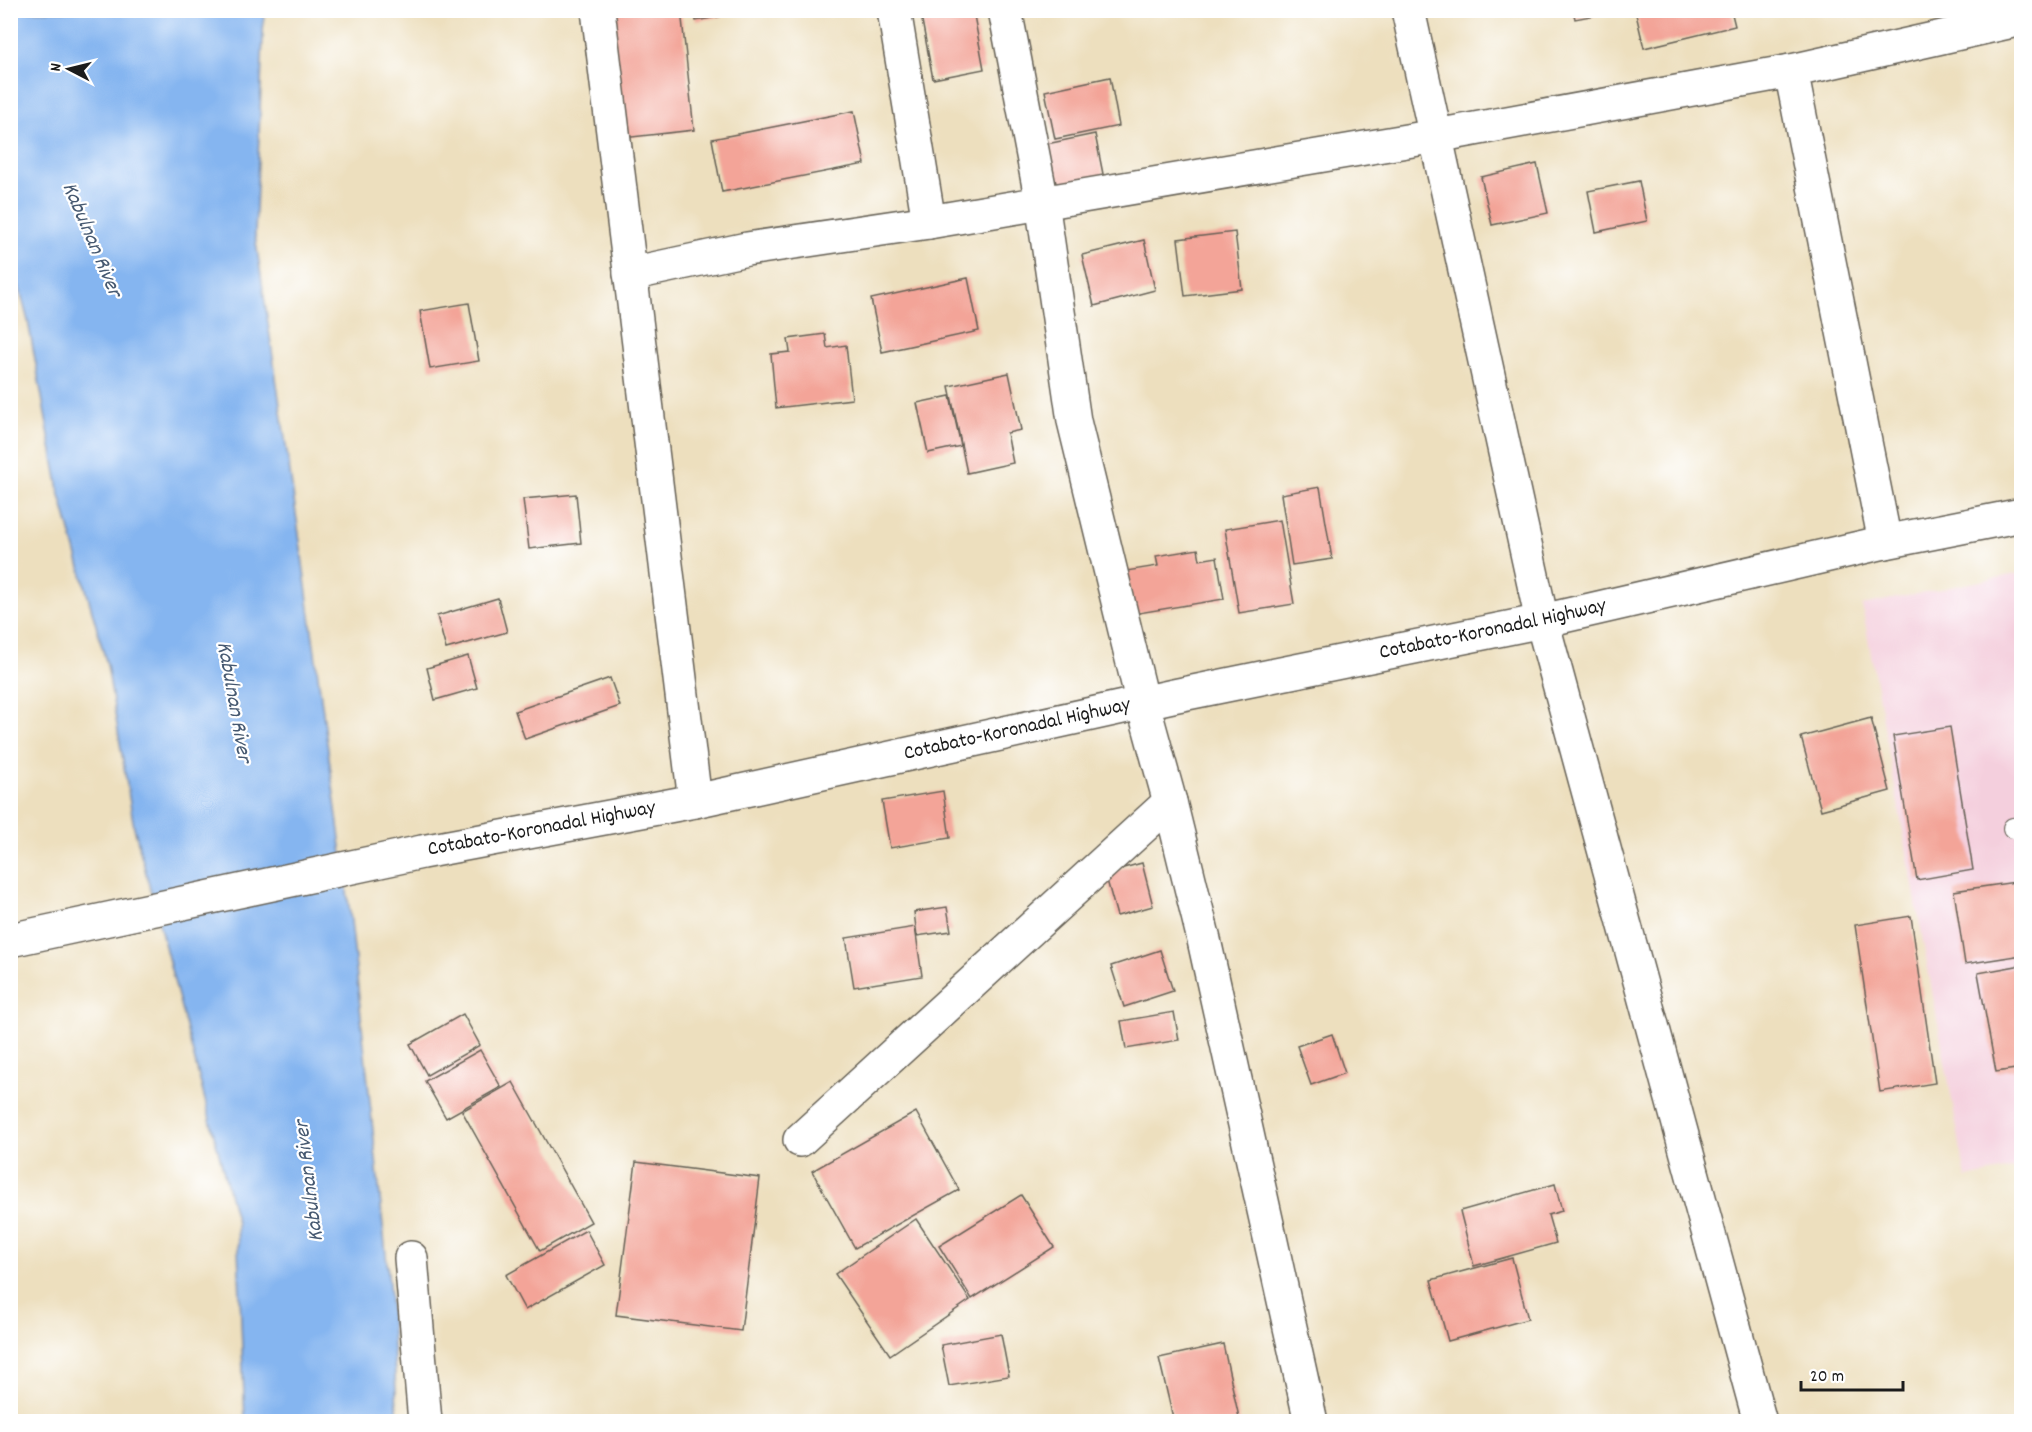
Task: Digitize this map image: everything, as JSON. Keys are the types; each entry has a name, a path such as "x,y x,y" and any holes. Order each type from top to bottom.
{"main road":[{"path":"598,10 695,801"},
{"path":"894,10 929,222"},
{"path":"1005,10 1042,202 1074,421 1143,704 1204,940 1311,1422"},
{"path":"1408,10 1542,621 1760,1422"},
{"path":"630,274 747,249 929,222 1436,136 1791,71 2022,19"},
{"path":"1791,71 1885,543"},
{"name":"Cotabato-Koronadal Highway","path":"10,940 422,852 695,801 1542,621 2022,514"},
{"path":"800,1140 1170,802"},
{"path":"411,1258 425,1422"}],"shaded area":[{"path":"2021,573 2021,1167 1966,1178 1862,605"}],"water":[{"name":"Kabulnan River","path":"10,11 264,11 255,235 299,534 351,921 389,1283 398,1421 245,1421 237,1223 134,827 107,665 60,495 28,321 11,255"}],"building":[{"path":"610,10 681,10 694,130 623,138"},
{"path":"694,10 744,10 745,12 696,21"},
{"path":"920,10 973,10 984,69 933,79"},
{"path":"1573,10 1611,10 1612,12 1575,19"},
{"path":"1635,10 1731,10 1735,26 1644,48"},
{"path":"1110,77 1119,126 1055,139 1045,91"},
{"path":"854,111 865,164 722,192 712,139"},
{"path":"1095,134 1104,179 1041,192 1032,147"},
{"path":"1537,164 1548,213 1492,225 1481,177"},
{"path":"1639,181 1647,221 1596,232 1588,191"},
{"path":"1235,232 1242,289 1185,296 1178,239"},
{"path":"1144,240 1155,290 1094,306 1082,255"},
{"path":"968,278 979,331 882,352 871,299"},
{"path":"469,303 479,361 430,369 420,311"},
{"path":"825,334 827,348 846,345 852,399 776,408 771,354 790,352 788,339"},
{"path":"1009,373 1021,430 1007,433 1013,463 967,473 949,386"},
{"path":"950,396 961,446 928,453 917,403"},
{"path":"1320,487 1332,559 1292,565 1281,494"},
{"path":"576,494 581,543 529,549 523,499"},
{"path":"1280,520 1294,604 1239,613 1225,529"},
{"path":"1198,549 1200,560 1217,557 1224,599 1133,614 1126,571 1158,566 1156,556"},
{"path":"498,598 507,632 446,649 437,616"},
{"path":"468,656 477,688 435,700 427,668"},
{"path":"610,678 620,706 525,739 515,711"},
{"path":"1871,718 1890,791 1821,810 1801,737"},
{"path":"1950,727 1973,870 1917,880 1893,736"},
{"path":"943,791 950,838 890,848 882,801"},
{"path":"1142,863 1153,906 1117,916 1105,873"},
{"path":"2022,881 2022,955 1965,964 1954,891"},
{"path":"947,907 951,931 917,936 914,912"},
{"path":"1911,916 1935,1083 1880,1092 1855,925"},
{"path":"915,927 922,976 854,987 846,938"},
{"path":"1160,950 1173,991 1124,1007 1111,966"},
{"path":"2022,965 2022,1068 1996,1072 1978,973"},
{"path":"1174,1012 1179,1040 1126,1049 1121,1021"},
{"path":"463,1014 480,1045 427,1075 410,1044"},
{"path":"1332,1034 1345,1073 1311,1085 1297,1046"},
{"path":"480,1050 501,1087 446,1118 425,1081"},
{"path":"513,1082 591,1222 540,1251 462,1111"},
{"path":"916,1112 959,1190 855,1248 812,1171"},
{"path":"636,1162 760,1178 741,1331 616,1315"},
{"path":"1555,1184 1562,1211 1548,1215 1556,1243 1474,1266 1460,1211"},
{"path":"1021,1195 1054,1247 972,1299 939,1246"},
{"path":"916,1219 970,1300 890,1355 835,1274"},
{"path":"586,1230 605,1265 525,1310 506,1275"},
{"path":"1512,1258 1528,1319 1448,1341 1431,1280"},
{"path":"1001,1334 1009,1376 949,1386 941,1345"},
{"path":"1223,1344 1240,1422 1174,1422 1159,1358"}]}
